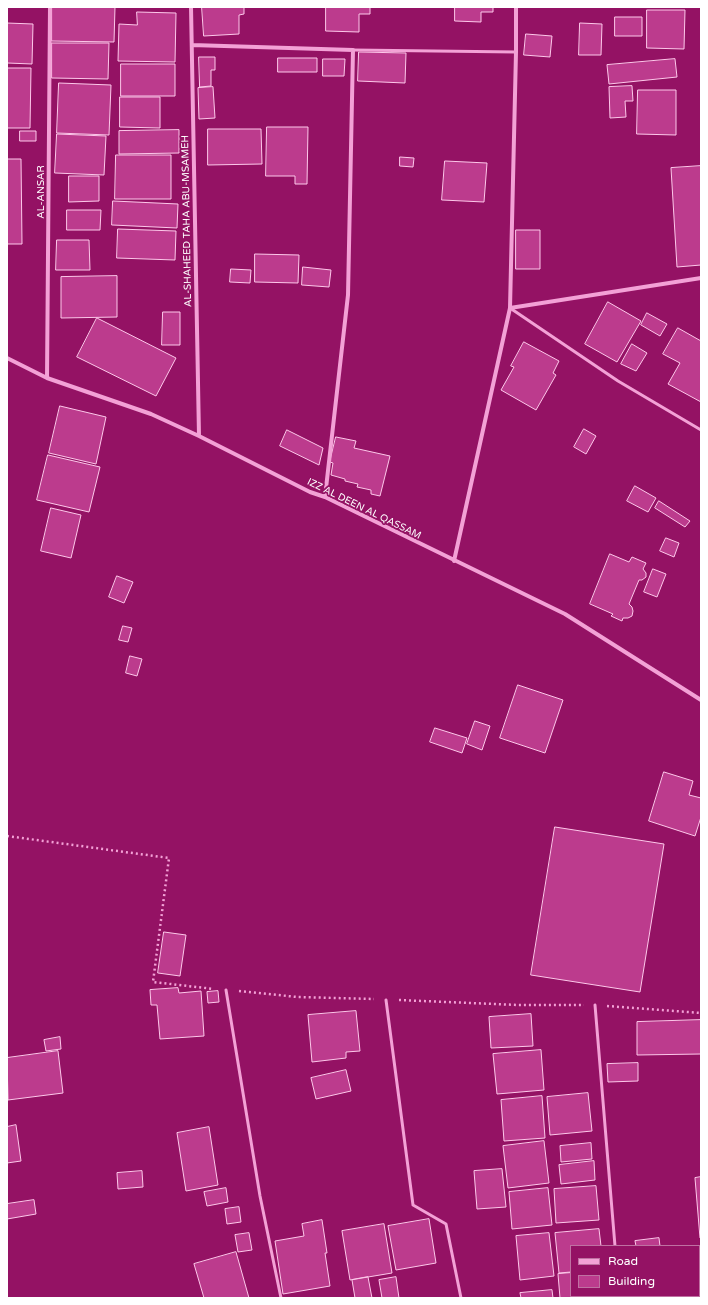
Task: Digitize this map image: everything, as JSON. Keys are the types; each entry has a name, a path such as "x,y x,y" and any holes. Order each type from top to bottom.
{"street":[{"name":"AL-ANSAR","path":"48,378 50,7"},
{"name":"AL-SHAHEED TAHA ABU-MSAMEH","path":"191,7 199,436"},
{"path":"454,561 510,308 516,7"},
{"path":"192,45 353,50 348,295 325,497"},
{"path":"510,308 701,278"},
{"name":"IZZ AL DEEN AL QASSAM","path":"7,358 48,378 151,414 199,436 310,492 325,497 565,614 701,700"}],"lane":[{"path":"353,50 516,52"},
{"path":"510,308 618,381 701,430"},
{"path":"226,990 260,1196 281,1298"},
{"path":"386,1000 413,1205 446,1224 461,1298"},
{"path":"595,1005 615,1245"}],"path":[{"path":"7,836 168,858 153,982 297,997 518,1005 595,1005 701,1013"}],"building":[{"path":"52,7 115,7 114,42 52,41"},
{"path":"202,7 244,7 244,14 239,15 239,34 204,36"},
{"path":"326,7 370,7 370,14 359,14 359,32 326,31"},
{"path":"455,7 493,7 493,12 481,12 481,22 455,21"},
{"path":"647,10 685,10 684,49 647,48"},
{"path":"137,12 176,13 175,62 118,61 119,24 137,25"},
{"path":"615,17 642,17 642,36 615,36"},
{"path":"7,23 33,24 32,64 7,63"},
{"path":"580,23 602,24 601,55 579,55"},
{"path":"526,34 552,36 550,57 524,55"},
{"path":"52,43 109,43 108,79 52,78"},
{"path":"359,52 406,53 405,83 358,81"},
{"path":"199,57 215,57 215,70 211,70 211,86 200,87"},
{"path":"278,58 317,58 317,72 278,72"},
{"path":"323,59 345,59 344,76 323,76"},
{"path":"675,59 677,77 609,84 607,65"},
{"path":"121,64 175,64 175,96 121,96"},
{"path":"7,68 31,68 30,128 7,128"},
{"path":"59,83 111,85 109,135 57,133"},
{"path":"632,86 633,101 625,101 626,117 610,118 609,87"},
{"path":"213,87 215,118 199,119 198,88"},
{"path":"638,90 676,90 676,135 637,134"},
{"path":"120,97 160,97 160,128 120,127"},
{"path":"267,127 308,127 307,184 295,184 295,176 266,176"},
{"path":"208,129 261,129 262,164 208,165"},
{"path":"179,130 179,153 119,154 119,131"},
{"path":"20,131 36,131 36,141 20,141"},
{"path":"57,134 106,136 104,175 55,173"},
{"path":"116,155 171,155 171,199 115,199"},
{"path":"400,157 414,158 413,167 400,166"},
{"path":"7,159 21,159 22,244 7,244"},
{"path":"445,161 487,163 484,202 442,200"},
{"path":"701,166 701,265 677,267 671,168"},
{"path":"69,176 99,176 99,201 69,202"},
{"path":"113,201 178,204 177,228 112,225"},
{"path":"67,210 101,210 100,230 67,230"},
{"path":"118,229 176,231 175,260 117,258"},
{"path":"516,230 540,230 540,269 516,269"},
{"path":"57,240 89,240 90,270 56,270"},
{"path":"255,254 299,255 298,283 255,282"},
{"path":"303,267 331,270 329,287 302,285"},
{"path":"231,269 251,270 250,283 230,282"},
{"path":"117,276 117,317 61,318 61,277"},
{"path":"608,302 641,321 617,362 585,344"},
{"path":"163,312 180,312 180,345 162,345"},
{"path":"647,313 667,324 660,336 641,325"},
{"path":"97,318 176,358 156,396 77,357"},
{"path":"678,328 701,341 701,402 668,384 680,363 663,354"},
{"path":"524,342 559,361 553,373 556,375 536,410 501,390 514,367 511,366"},
{"path":"632,344 647,353 636,371 621,364"},
{"path":"60,406 106,417 96,464 49,453"},
{"path":"584,429 596,436 586,454 574,447"},
{"path":"287,430 323,448 319,465 280,446"},
{"path":"336,437 356,441 354,448 390,456 380,496 371,494 371,490 357,487 358,484 345,481 345,479 331,475 333,463 330,462"},
{"path":"48,455 100,467 89,512 37,500"},
{"path":"635,486 656,498 648,512 627,501"},
{"path":"659,501 690,521 685,527 655,508"},
{"path":"51,508 81,515 71,558 41,551"},
{"path":"666,538 679,543 674,557 660,551"},
{"path":"610,554 629,562 632,557 646,563 643,569 646,573 646,577 639,580 629,604 633,611 632,616 623,618 622,621 611,616 613,614 590,604"},
{"path":"653,569 666,574 657,597 644,592"},
{"path":"117,576 133,582 124,603 109,597"},
{"path":"123,626 132,628 128,642 119,640"},
{"path":"130,656 142,659 137,676 126,673"},
{"path":"518,685 563,700 545,753 500,738"},
{"path":"475,721 490,726 482,750 467,744"},
{"path":"435,728 467,738 462,753 430,742"},
{"path":"664,772 693,781 689,795 701,798 701,817 695,836 649,821"},
{"path":"555,827 664,844 640,992 531,975"},
{"path":"164,932 186,935 180,976 158,973"},
{"path":"178,988 179,993 201,991 204,1036 160,1039 157,1005 151,1005 150,990"},
{"path":"218,991 219,1002 208,1003 207,992"},
{"path":"356,1011 360,1051 346,1052 346,1058 312,1062 308,1015"},
{"path":"531,1014 533,1046 491,1048 489,1017"},
{"path":"701,1020 701,1054 637,1055 637,1022"},
{"path":"60,1037 61,1049 46,1051 44,1040"},
{"path":"541,1050 544,1090 497,1094 493,1054"},
{"path":"58,1051 63,1093 8,1100 7,1058"},
{"path":"638,1063 638,1081 608,1082 607,1064"},
{"path":"346,1070 351,1091 316,1099 311,1078"},
{"path":"588,1093 592,1131 550,1135 547,1097"},
{"path":"542,1096 545,1138 504,1141 501,1100"},
{"path":"16,1125 21,1161 7,1163 7,1127"},
{"path":"209,1127 218,1185 186,1191 177,1133"},
{"path":"544,1141 549,1183 508,1188 503,1146"},
{"path":"591,1143 592,1159 561,1162 560,1146"},
{"path":"594,1161 595,1180 561,1184 559,1165"},
{"path":"502,1169 506,1207 477,1209 474,1171"},
{"path":"142,1171 143,1187 118,1189 117,1173"},
{"path":"701,1177 701,1237 700,1238 695,1178"},
{"path":"596,1186 599,1220 556,1223 554,1189"},
{"path":"226,1188 228,1202 207,1206 204,1192"},
{"path":"548,1188 552,1225 512,1229 509,1192"},
{"path":"34,1200 36,1214 7,1219 7,1204"},
{"path":"239,1207 241,1222 227,1224 225,1209"},
{"path":"429,1219 436,1263 396,1270 388,1226"},
{"path":"322,1220 330,1286 283,1294 275,1241 304,1236 302,1224"},
{"path":"384,1224 392,1273 350,1280 342,1231"},
{"path":"599,1229 601,1245 570,1245 570,1272 559,1273 555,1233"},
{"path":"249,1233 252,1250 238,1252 235,1235"},
{"path":"549,1233 554,1276 520,1280 516,1236"},
{"path":"659,1238 660,1245 636,1245 635,1241"},
{"path":"236,1252 249,1298 204,1298 194,1264"},
{"path":"570,1273 570,1297 601,1298 560,1298 558,1274"},
{"path":"368,1277 372,1298 355,1298 352,1280"},
{"path":"396,1277 399,1298 382,1298 379,1280"},
{"path":"552,1290 553,1298 521,1298 520,1293"}]}
